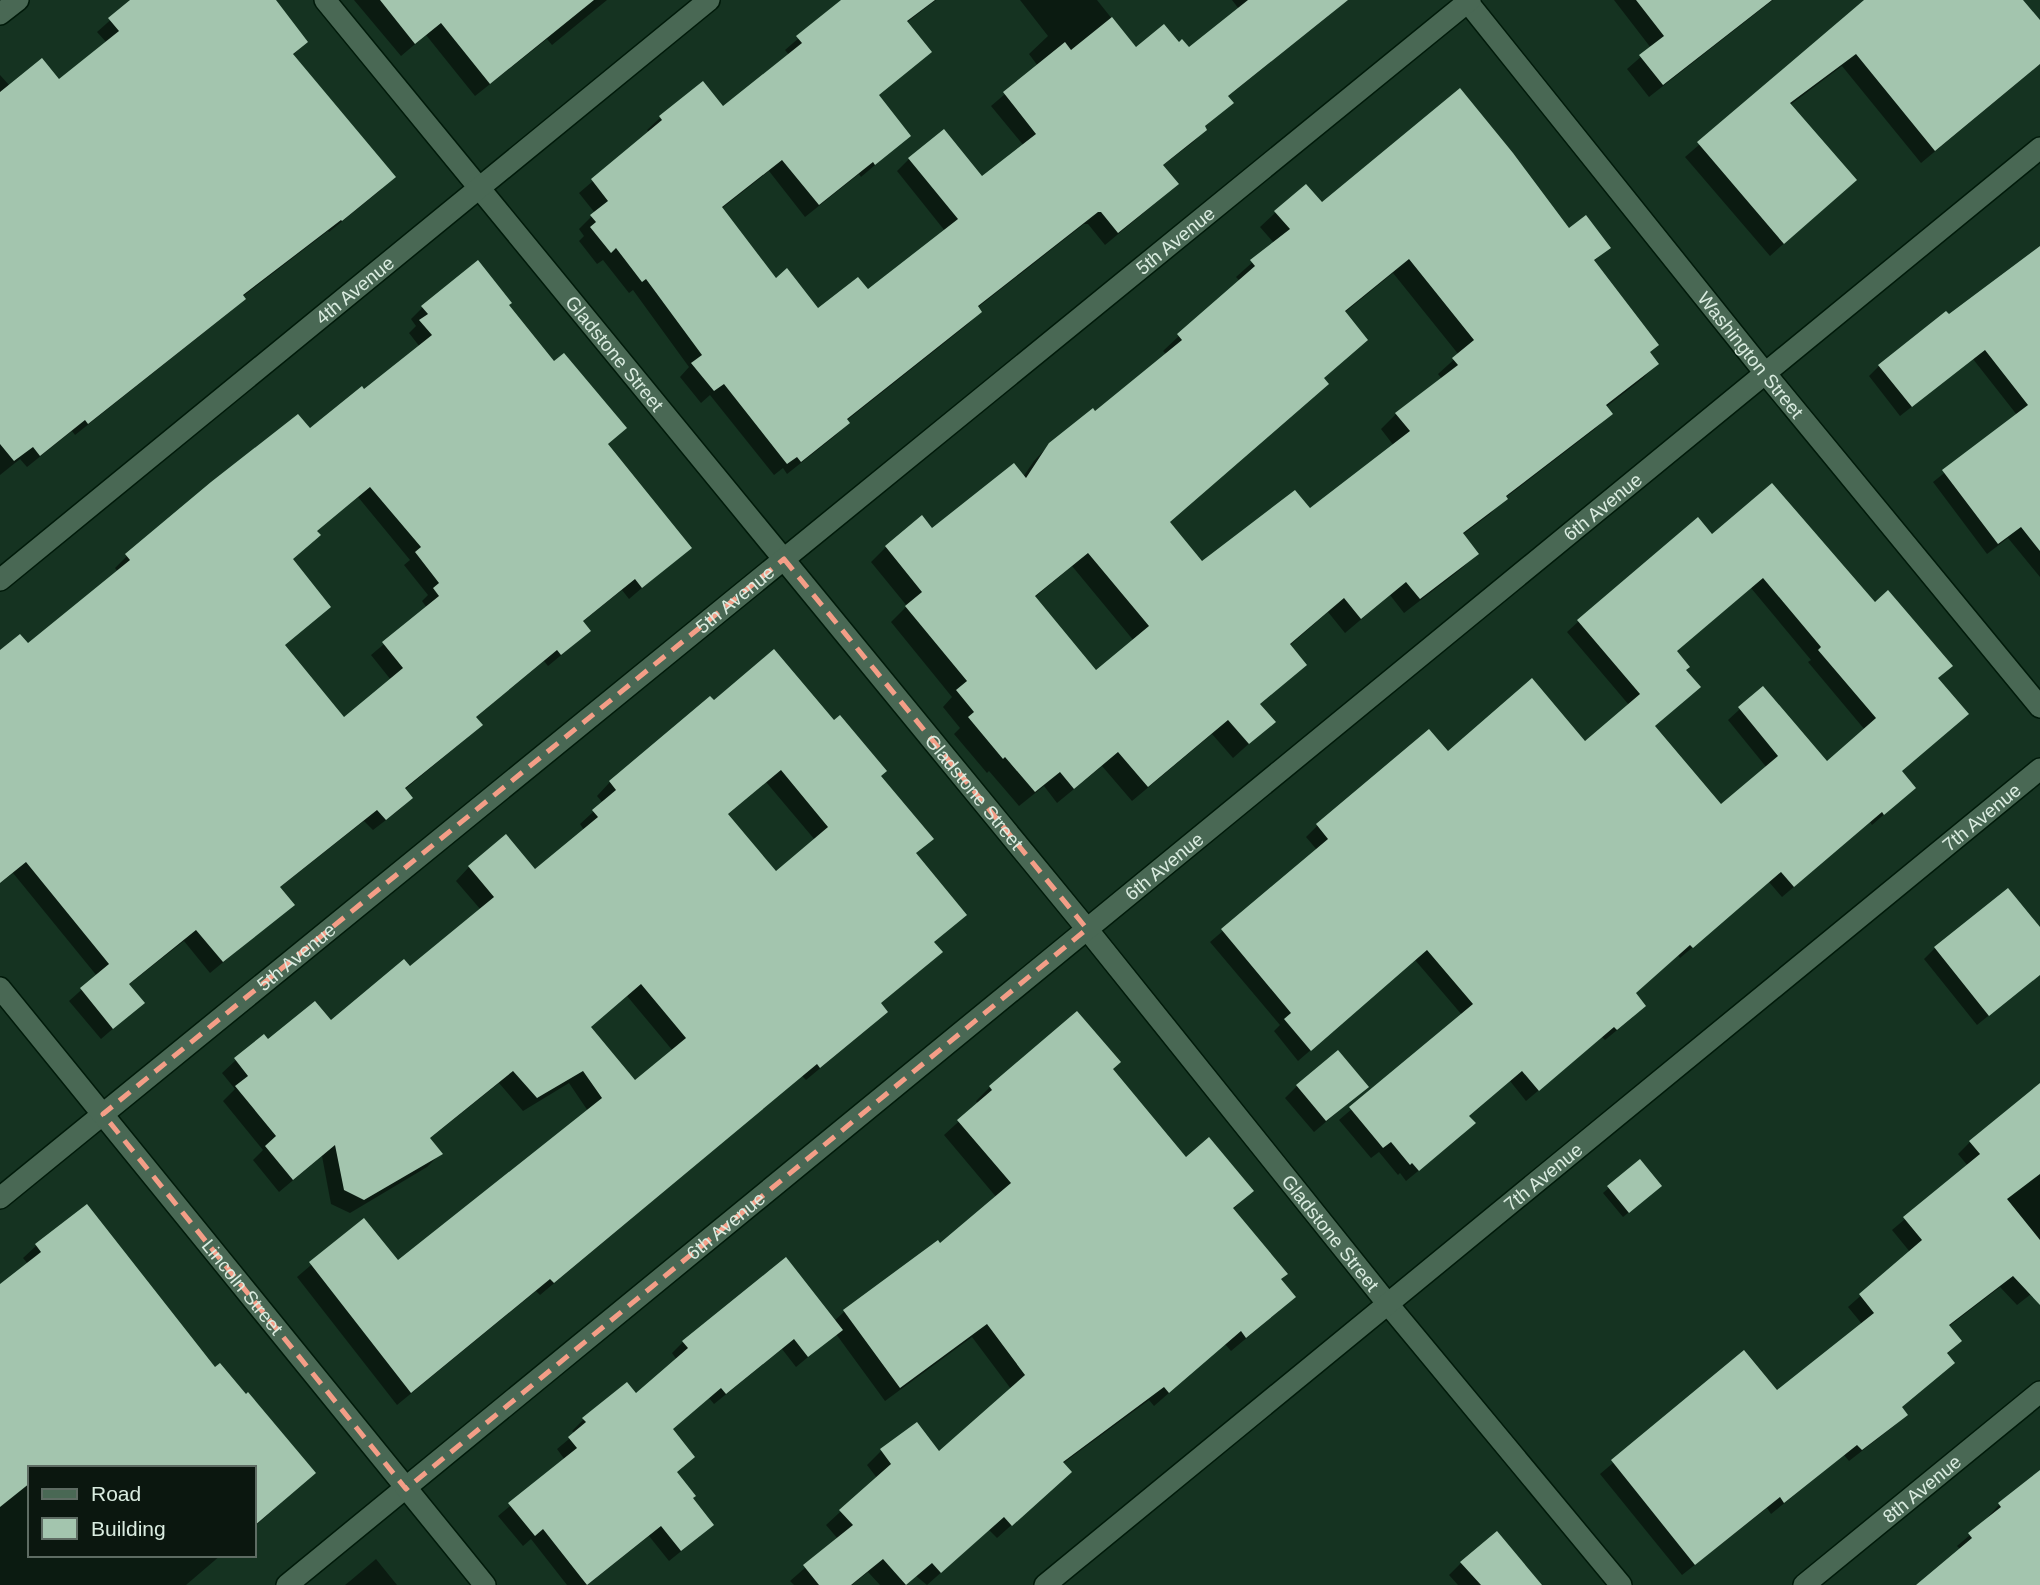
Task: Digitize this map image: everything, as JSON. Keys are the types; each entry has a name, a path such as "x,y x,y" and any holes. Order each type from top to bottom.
{"street":[{"path":"0,14 18,0"},
{"name":"Gladstone Street","path":"325,0 1087,929 1387,1303 1621,1585"},
{"name":"4th Avenue","path":"0,580 709,0"},
{"name":"Washington Street","path":"1468,1 1765,373 2040,707"},
{"name":"5th Avenue","path":"0,1198 1468,1"},
{"name":"6th Avenue","path":"287,1585 2040,148"},
{"name":"7th Avenue","path":"1045,1585 2040,769"},
{"name":"Lincoln Street","path":"0,988 485,1585"},
{"name":"8th Avenue","path":"1804,1585 2040,1392"}],"highlighted area":[{"path":"784,559 1087,929 406,1489 103,1114"}],"building":[{"path":"130,0 276,0 308,42 293,54 396,177 243,295 246,299 88,424 85,420 40,456 33,447 14,461 0,444 0,92 42,58 59,79 119,31 108,18"},
{"path":"380,0 594,0 490,84 441,23 415,44"},
{"path":"841,0 935,0 907,21 932,52 879,95 911,136 819,205 782,160 722,207 776,278 787,268 818,308 858,277 868,289 958,219 908,158 944,129 982,176 1036,134 1003,92 1065,42 1071,50 1112,17 1136,47 1164,24 1179,42 1182,39 1189,47 1248,0 1348,0 1228,96 1234,103 1205,126 1207,130 1163,165 1179,184 1118,233 1101,212 1098,212 978,306 982,312 847,419 850,423 801,462 797,457 787,464 724,384 714,391 691,363 702,355 646,279 642,282 616,248 611,253 590,227 596,222 590,215 608,201 591,179 662,120 659,116 703,81 723,106 802,43 796,36"},
{"path":"1636,0 1772,0 1663,85 1639,55 1664,36"},
{"path":"1864,0 2023,0 2040,20 2040,64 1935,151 1856,54 1790,103 1857,180 1784,244 1697,142"},
{"path":"1460,88 1569,228 1586,215 1611,248 1594,260 1659,345 1650,352 1659,364 1606,405 1613,414 1506,496 1508,499 1463,533 1479,554 1420,599 1406,582 1361,619 1344,598 1290,644 1307,665 1260,704 1276,722 1249,744 1228,720 1148,787 1118,752 1074,789 1060,772 1035,792 968,717 974,712 956,690 967,681 905,606 922,592 885,546 922,515 932,528 1014,463 1026,478 1049,443 1093,408 1095,411 1182,340 1177,334 1255,266 1250,260 1290,229 1274,211 1306,184 1322,202","holes":["1409,259 1474,340 1452,358 1458,365 1395,413 1410,431 1310,508 1295,490 1202,561 1170,522 1329,384 1324,378 1368,340 1345,311","1088,553 1149,626 1096,670 1035,596"]},
{"path":"2040,246 2040,551 2021,527 1998,544 1942,470 2028,405 1985,350 1912,407 1878,365 1946,311 1949,314"},
{"path":"478,260 512,303 509,305 554,361 564,353 627,428 608,444 692,548 642,588 635,579 583,621 591,631 561,655 557,650 476,717 483,725 405,788 413,798 386,820 377,810 280,887 295,905 223,962 196,930 129,984 145,1003 113,1029 80,988 109,964 26,862 0,883 0,650 20,634 28,643 130,560 125,554 298,414 310,428 432,335 419,320 428,314 421,306","holes":["370,487 421,547 415,552 439,583 433,588 439,596 382,642 403,668 344,717 285,645 331,607 293,559 321,535 317,531"]},
{"path":"1772,483 1875,602 1888,590 1953,666 1938,678 1969,714 1902,771 1916,788 1884,815 1882,812 1794,887 1781,872 1693,948 1690,945 1636,993 1646,1006 1617,1030 1614,1027 1539,1091 1522,1071 1469,1116 1476,1123 1419,1171 1412,1163 1410,1165 1391,1142 1383,1148 1349,1107 1473,1004 1427,950 1311,1051 1284,1019 1291,1013 1221,929 1328,839 1316,824 1429,729 1448,751 1532,678 1585,741 1640,694 1577,620 1698,517 1712,534","holes":["1763,578 1821,647 1818,650 1876,718 1827,761 1763,686 1738,707 1778,756 1721,804 1655,726 1701,687 1686,670 1690,667 1677,651"]},
{"path":"774,649 834,720 840,715 887,771 881,776 934,839 916,853 967,915 934,942 943,952 881,1003 888,1012 820,1068 817,1064 554,1283 550,1279 411,1393 309,1262 364,1218 398,1260 602,1098 583,1071 537,1098 513,1071 430,1138 443,1154 364,1200 344,1190 335,1145 293,1180 265,1146 276,1136 235,1086 248,1076 234,1058 264,1034 268,1039 315,1001 331,1020 404,959 410,966 494,897 468,866 506,834 535,869 598,817 592,810 616,790 609,781 710,696 714,700","holes":["781,770 828,827 776,871 728,814","641,984 686,1038 635,1080 591,1027"]},
{"path":"2008,888 2040,927 2040,975 1989,1016 1934,947"},
{"path":"1077,1011 1121,1062 1113,1069 1186,1157 1209,1137 1254,1191 1233,1208 1288,1274 1281,1279 1296,1297 1246,1338 1241,1331 1169,1393 1164,1387 1063,1462 1072,1472 1012,1526 1004,1517 941,1573 932,1563 906,1585 883,1559 851,1585 819,1585 803,1565 853,1525 839,1510 891,1464 880,1449 917,1422 939,1451 1025,1375 987,1324 900,1388 843,1310 938,1240 940,1243 1011,1183 957,1120 992,1090 989,1086"},
{"path":"1338,1050 1369,1087 1326,1121 1296,1085"},
{"path":"2040,1083 2040,1174 2007,1199 2040,1240 2040,1305 2013,1276 1949,1325 1962,1341 1947,1353 1955,1363 1902,1407 1908,1415 1862,1450 1857,1445 1784,1503 1780,1497 1695,1565 1611,1460 1744,1350 1777,1390 1874,1313 1859,1294 1922,1240 1903,1217 1980,1154 1969,1141"},
{"path":"1640,1159 1662,1186 1629,1213 1607,1186"},
{"path":"87,1204 215,1367 220,1363 246,1394 248,1392 316,1473 256,1524 256,1466 28,1466 28,1485 0,1507 0,1284 41,1252 35,1244"},
{"path":"786,1257 843,1330 808,1357 794,1339 726,1394 721,1388 673,1429 695,1457 677,1472 714,1525 681,1551 661,1526 587,1585 543,1529 535,1536 508,1503 577,1448 568,1437 586,1422 582,1418 627,1382 636,1393 688,1348 682,1341"},
{"path":"2040,1470 2040,1585 1916,1585 1972,1538 1968,1533 2001,1507 1998,1503"},
{"path":"1497,1531 1542,1585 1481,1585 1460,1562"}]}
